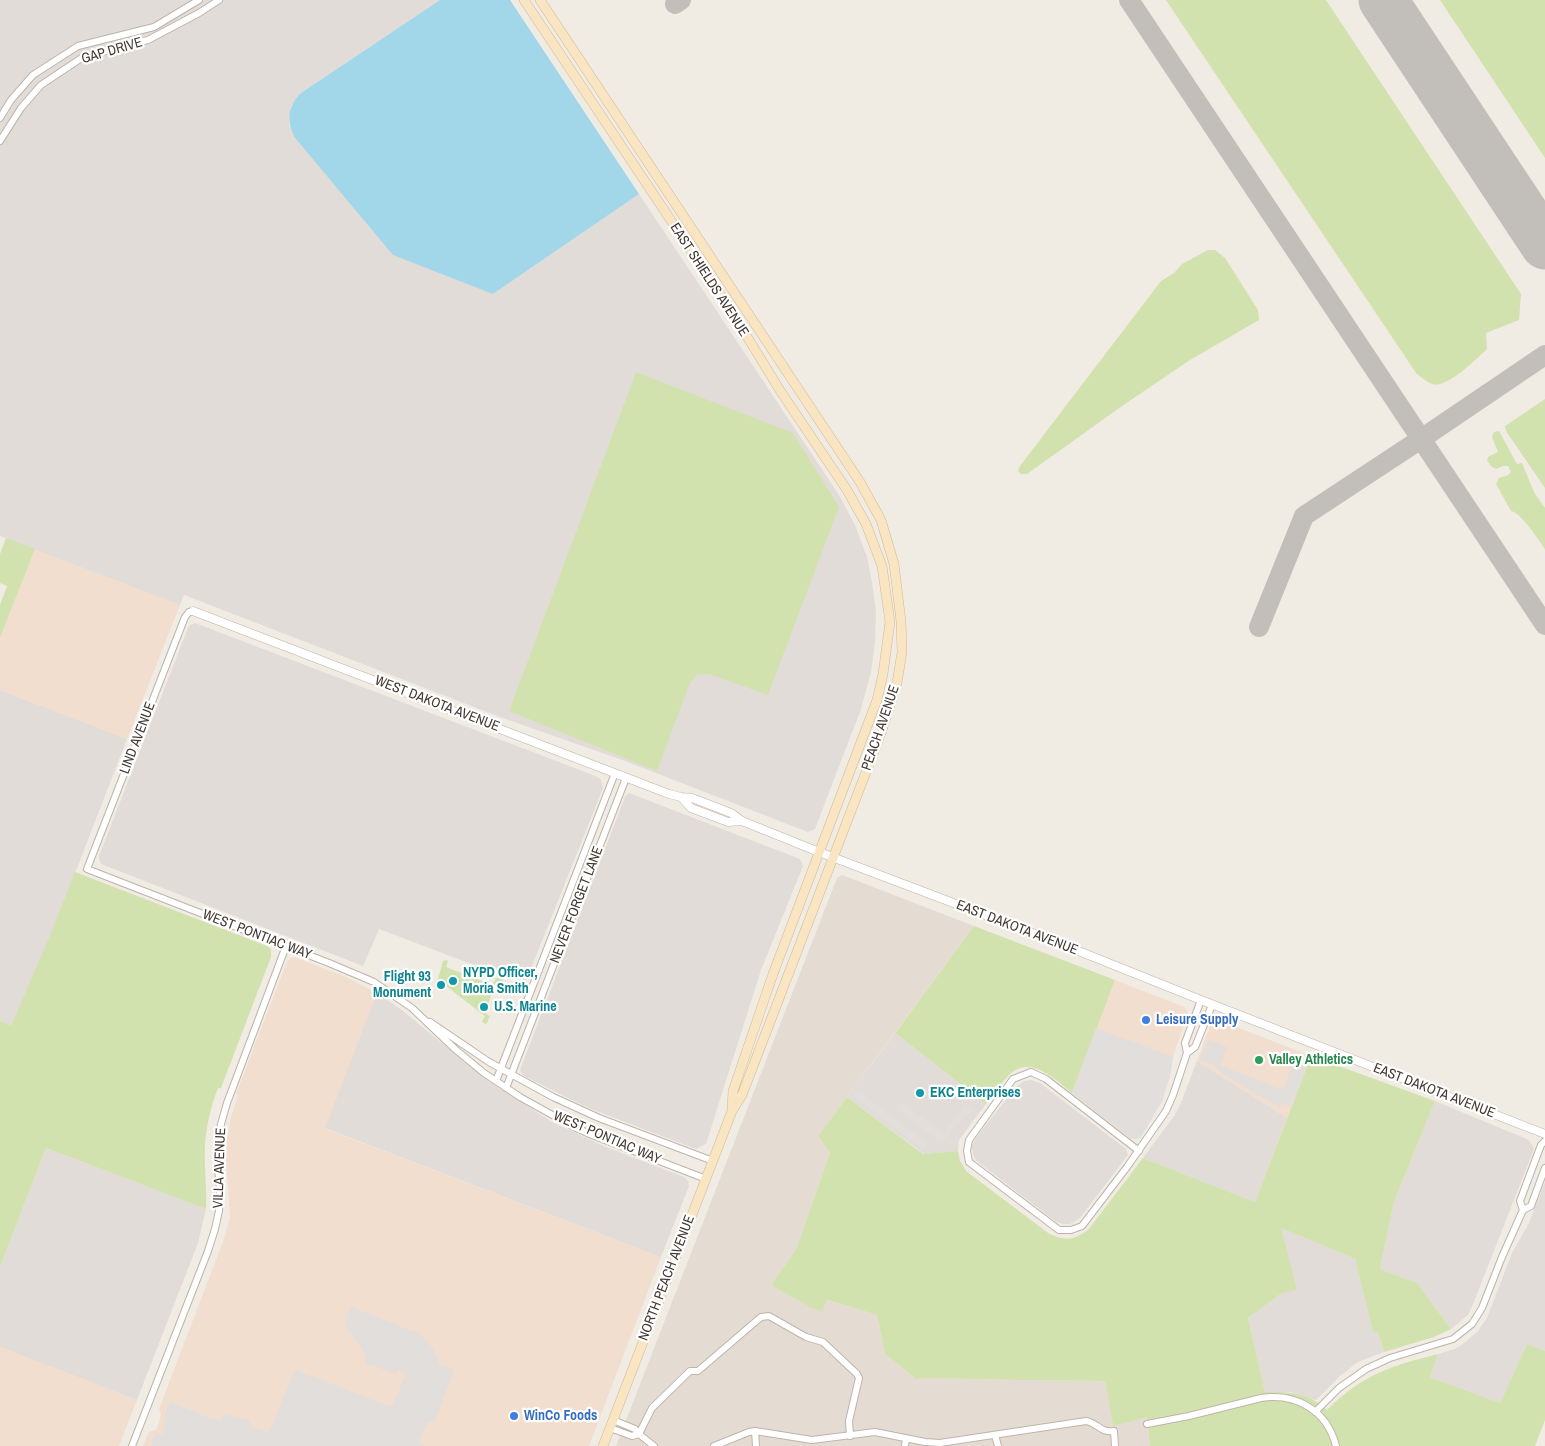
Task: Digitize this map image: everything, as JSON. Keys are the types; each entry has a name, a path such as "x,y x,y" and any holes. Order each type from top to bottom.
{"main road":[{"name":"EAST SHIELDS AVENUE","path":"524,0 730,309 781,392 848,490 866,524 882,566 890,622 883,674 877,700 819,852"},
{"name":"EAST SHIELDS AVENUE","path":"540,0 860,482 881,520 894,564"},
{"path":"830,465 843,456"},
{"name":"PEACH AVENUE","path":"834,858 897,682 902,652 902,621 894,564"},
{"name":"NORTH PEACH AVENUE","path":"732,1111 734,1091 760,1011 819,852"},
{"name":"NORTH PEACH AVENUE","path":"602,1446 732,1111 742,1095 834,858"}],"street":[{"name":"GAP DRIVE","path":"0,141 20,108 41,85 83,56 148,40 199,13 219,0"},
{"name":"GAP DRIVE","path":"0,118 11,100 33,75 78,46 154,27 196,2"},
{"path":"196,2 199,13"},
{"path":"78,46 83,56"},
{"path":"33,75 41,85"},
{"name":"WEST DAKOTA AVENUE","path":"193,611 626,778 681,797 692,808 728,822 742,821 834,858"},
{"name":"LIND AVENUE","path":"87,869 185,617 189,612 193,611"},
{"name":"NEVER FORGET LANE","path":"496,1081 615,773"},
{"name":"NEVER FORGET LANE","path":"506,1088 626,778"},
{"name":"EAST DAKOTA AVENUE","path":"834,858 1051,940 1545,1134"},
{"name":"WEST PONTIAC WAY","path":"87,869 359,974 386,989 419,1014 500,1069 553,1097 599,1118 713,1161"},
{"name":"VILLA AVENUE","path":"132,1446 208,1251 219,1211 220,1191 217,1155 221,1124 227,1103 286,946"},
{"path":"1139,1151 1046,1079 1031,1072 1013,1079 969,1140 967,1151 969,1162 1059,1230 1071,1230 1082,1226 1139,1151 1166,1111 1187,1053 1185,1043 1201,1000"},
{"path":"1187,1053 1195,1047 1212,1004"},
{"name":"WEST PONTIAC WAY","path":"419,1014 455,1049 496,1081 572,1126 706,1179"},
{"path":"1523,1210 1520,1201 1541,1145 1545,1141"},
{"path":"1315,1412 1338,1388 1366,1369 1390,1358 1452,1339 1467,1329 1482,1308 1523,1210 1531,1206 1545,1168"},
{"path":"611,1424 632,1436 639,1434 652,1408 690,1371 698,1371 761,1316 769,1316 806,1337 823,1342 857,1374 858,1378 849,1421 850,1436"},
{"path":"1147,1424 1273,1396 1284,1397 1295,1400 1315,1412 1328,1426 1336,1446"},
{"path":"714,1446 749,1432 812,1440 876,1432 932,1443 1086,1421 1108,1432 1114,1431 1115,1446"},
{"path":"755,1432 756,1446"},
{"path":"639,1434 654,1446"},
{"path":"995,1435 998,1446"},
{"path":"905,1446 906,1438"}],"shaded area":[{"path":"0,0 440,0 301,93 291,106 290,128 493,294 639,194 839,495 855,525 867,557 876,612 871,672 861,709 815,829 808,832 625,761 500,717 184,595 180,605 0,536"},
{"path":"35,549 180,605 127,739 0,690 0,638"},
{"path":"195,623 598,777 601,780 603,788 526,981 511,975 495,973 379,929 363,966 101,864 99,856 188,628"},
{"path":"0,690 127,739 50,938 11,1025 0,1021"},
{"path":"629,793 800,859 803,866 761,970 706,1144 696,1149 586,1107 524,1076 520,1070 625,797"},
{"path":"842,875 974,926 818,1136 830,1153 796,1249 771,1285 822,1311 826,1300 877,1315 885,1354 916,1379 1105,1381 1113,1425 1147,1417 1150,1446 616,1446 837,878"},
{"path":"294,957 346,977 377,993 326,1129 661,1257 589,1446 143,1446 149,1432 157,1429 161,1415 159,1409 224,1239 230,1217 226,1158 227,1139 238,1095 236,1094 287,962"},
{"path":"1115,980 1184,1007 1188,1013 1174,1053 1170,1076 1162,1101 1141,1137 1136,1139 1130,1138 1072,1093"},
{"path":"377,993 403,1011 488,1081 552,1122 601,1145 684,1177 688,1181 689,1186 661,1257 325,1128"},
{"path":"1218,1020 1311,1056 1287,1118 1197,1061 1211,1024"},
{"path":"1096,1028 1173,1057 1170,1076 1162,1101 1141,1137 1136,1139 1130,1138 1072,1093"},
{"path":"895,1033 986,1104 959,1140 958,1151 924,1154 847,1097"},
{"path":"1209,1040 1227,1047 1220,1065 1283,1090 1293,1063 1306,1068 1291,1107 1281,1103 1280,1108 1223,1074 1213,1064 1200,1060"},
{"path":"1197,1061 1287,1118 1255,1202 1143,1158 1174,1116"},
{"path":"1031,1080 1040,1083 1126,1149 1128,1155 1080,1218 1070,1224 1062,1224 1055,1221 982,1165 973,1154 972,1146 975,1139 1017,1086 1024,1081"},
{"path":"858,1090 928,1144 922,1149 854,1097"},
{"path":"1435,1101 1529,1140 1534,1149 1468,1315 1451,1329 1417,1283 1380,1269 1394,1202"},
{"path":"902,1102 943,1133 965,1103 973,1109 942,1143 897,1109"},
{"path":"46,1148 206,1209 198,1243 137,1400 0,1347 0,1267"},
{"path":"1545,1182 1545,1351 1527,1344 1500,1403 1430,1377 1438,1354 1455,1349 1463,1344 1477,1332 1487,1318 1512,1253 1529,1223"},
{"path":"1281,1228 1355,1259 1373,1333 1378,1332 1384,1352 1358,1362 1341,1375 1316,1400 1291,1392 1265,1392 1248,1318 1282,1293"},
{"path":"351,1307 420,1334 434,1350 440,1365 454,1370 434,1423 428,1421 419,1441 424,1446 151,1446 156,1433 162,1435 165,1414 170,1402 222,1421 223,1414 249,1420 250,1426 269,1433 295,1370 392,1407 406,1374 399,1369 396,1374 365,1363 367,1356 345,1325"},
{"path":"0,1347 137,1400 119,1446 0,1446"}],"green space":[{"path":"1166,0 1326,0 1521,294 1519,320 1486,333 1487,349 1453,378 1438,384 1432,384 1416,373"},
{"path":"1440,0 1545,0 1545,158"},
{"path":"1208,250 1215,250 1225,258 1258,310 1259,320 1190,360 1027,474 1021,474 1018,471 1020,466 1161,281 1174,273 1182,264"},
{"path":"636,372 793,433 839,507 768,695 709,674 697,675 690,683 657,771 509,711"},
{"path":"1545,399 1545,488 1506,431 1505,426"},
{"path":"1499,431 1517,464 1522,463 1534,492 1545,508 1545,549 1525,522 1511,511 1496,484 1499,478 1511,472 1508,466 1496,469 1487,460 1488,457 1498,452 1492,437 1494,432"},
{"path":"6,538 35,549 0,638 0,605 7,586 0,583 0,554"},
{"path":"75,872 267,946 271,949 271,957 221,1088 218,1088 211,1109 205,1146 206,1209 46,1148 0,1267 0,1021 11,1025"},
{"path":"974,926 1115,980 1072,1093 1049,1075 1033,1068 1025,1067 1016,1070 1008,1076 986,1104 895,1033"},
{"path":"443,961 448,961 446,967 492,985 496,978 503,980 503,984 496,982 485,1013 490,1016 487,1023 485,1024 482,1021 485,1016 446,986 442,992 436,986"},
{"path":"1311,1056 1435,1101 1394,1202 1380,1269 1417,1283 1451,1329 1434,1337 1384,1352 1378,1332 1373,1333 1355,1259 1281,1228 1297,1290 1282,1293 1248,1318 1265,1392 1283,1392 1305,1396 1327,1410 1353,1388 1378,1373 1438,1354 1430,1377 1500,1403 1527,1344 1545,1351 1545,1420 1535,1446 1150,1446 1147,1417 1113,1426 1105,1381 916,1379 885,1354 877,1315 827,1300 822,1311 812,1308 771,1285 796,1249 830,1153 818,1136 847,1097 923,1154 958,1151 960,1161 966,1171 1048,1233 1068,1239 1088,1230 1143,1158 1255,1202"}],"water":[{"path":"440,0 510,0 639,194 493,294 393,255 296,139 289,121 293,104 301,93"}],"taxiway":[{"path":"675,4 681,0"},
{"path":"1129,0 1545,625"},
{"path":"1259,627 1304,516 1545,355"}],"runway":[{"path":"1383,0 1545,245"}],"place":[{"name":"NYPD Officer, Moria Smith","path":"453,981"},
{"name":"Flight 93 Monument","path":"441,985"},
{"name":"U.S. Marine","path":"484,1007"},
{"name":"Leisure Supply","path":"1146,1020"},
{"name":"Valley Athletics","path":"1259,1060"},
{"name":"EKC Enterprises","path":"920,1093"},
{"name":"WinCo Foods","path":"514,1416"}]}
